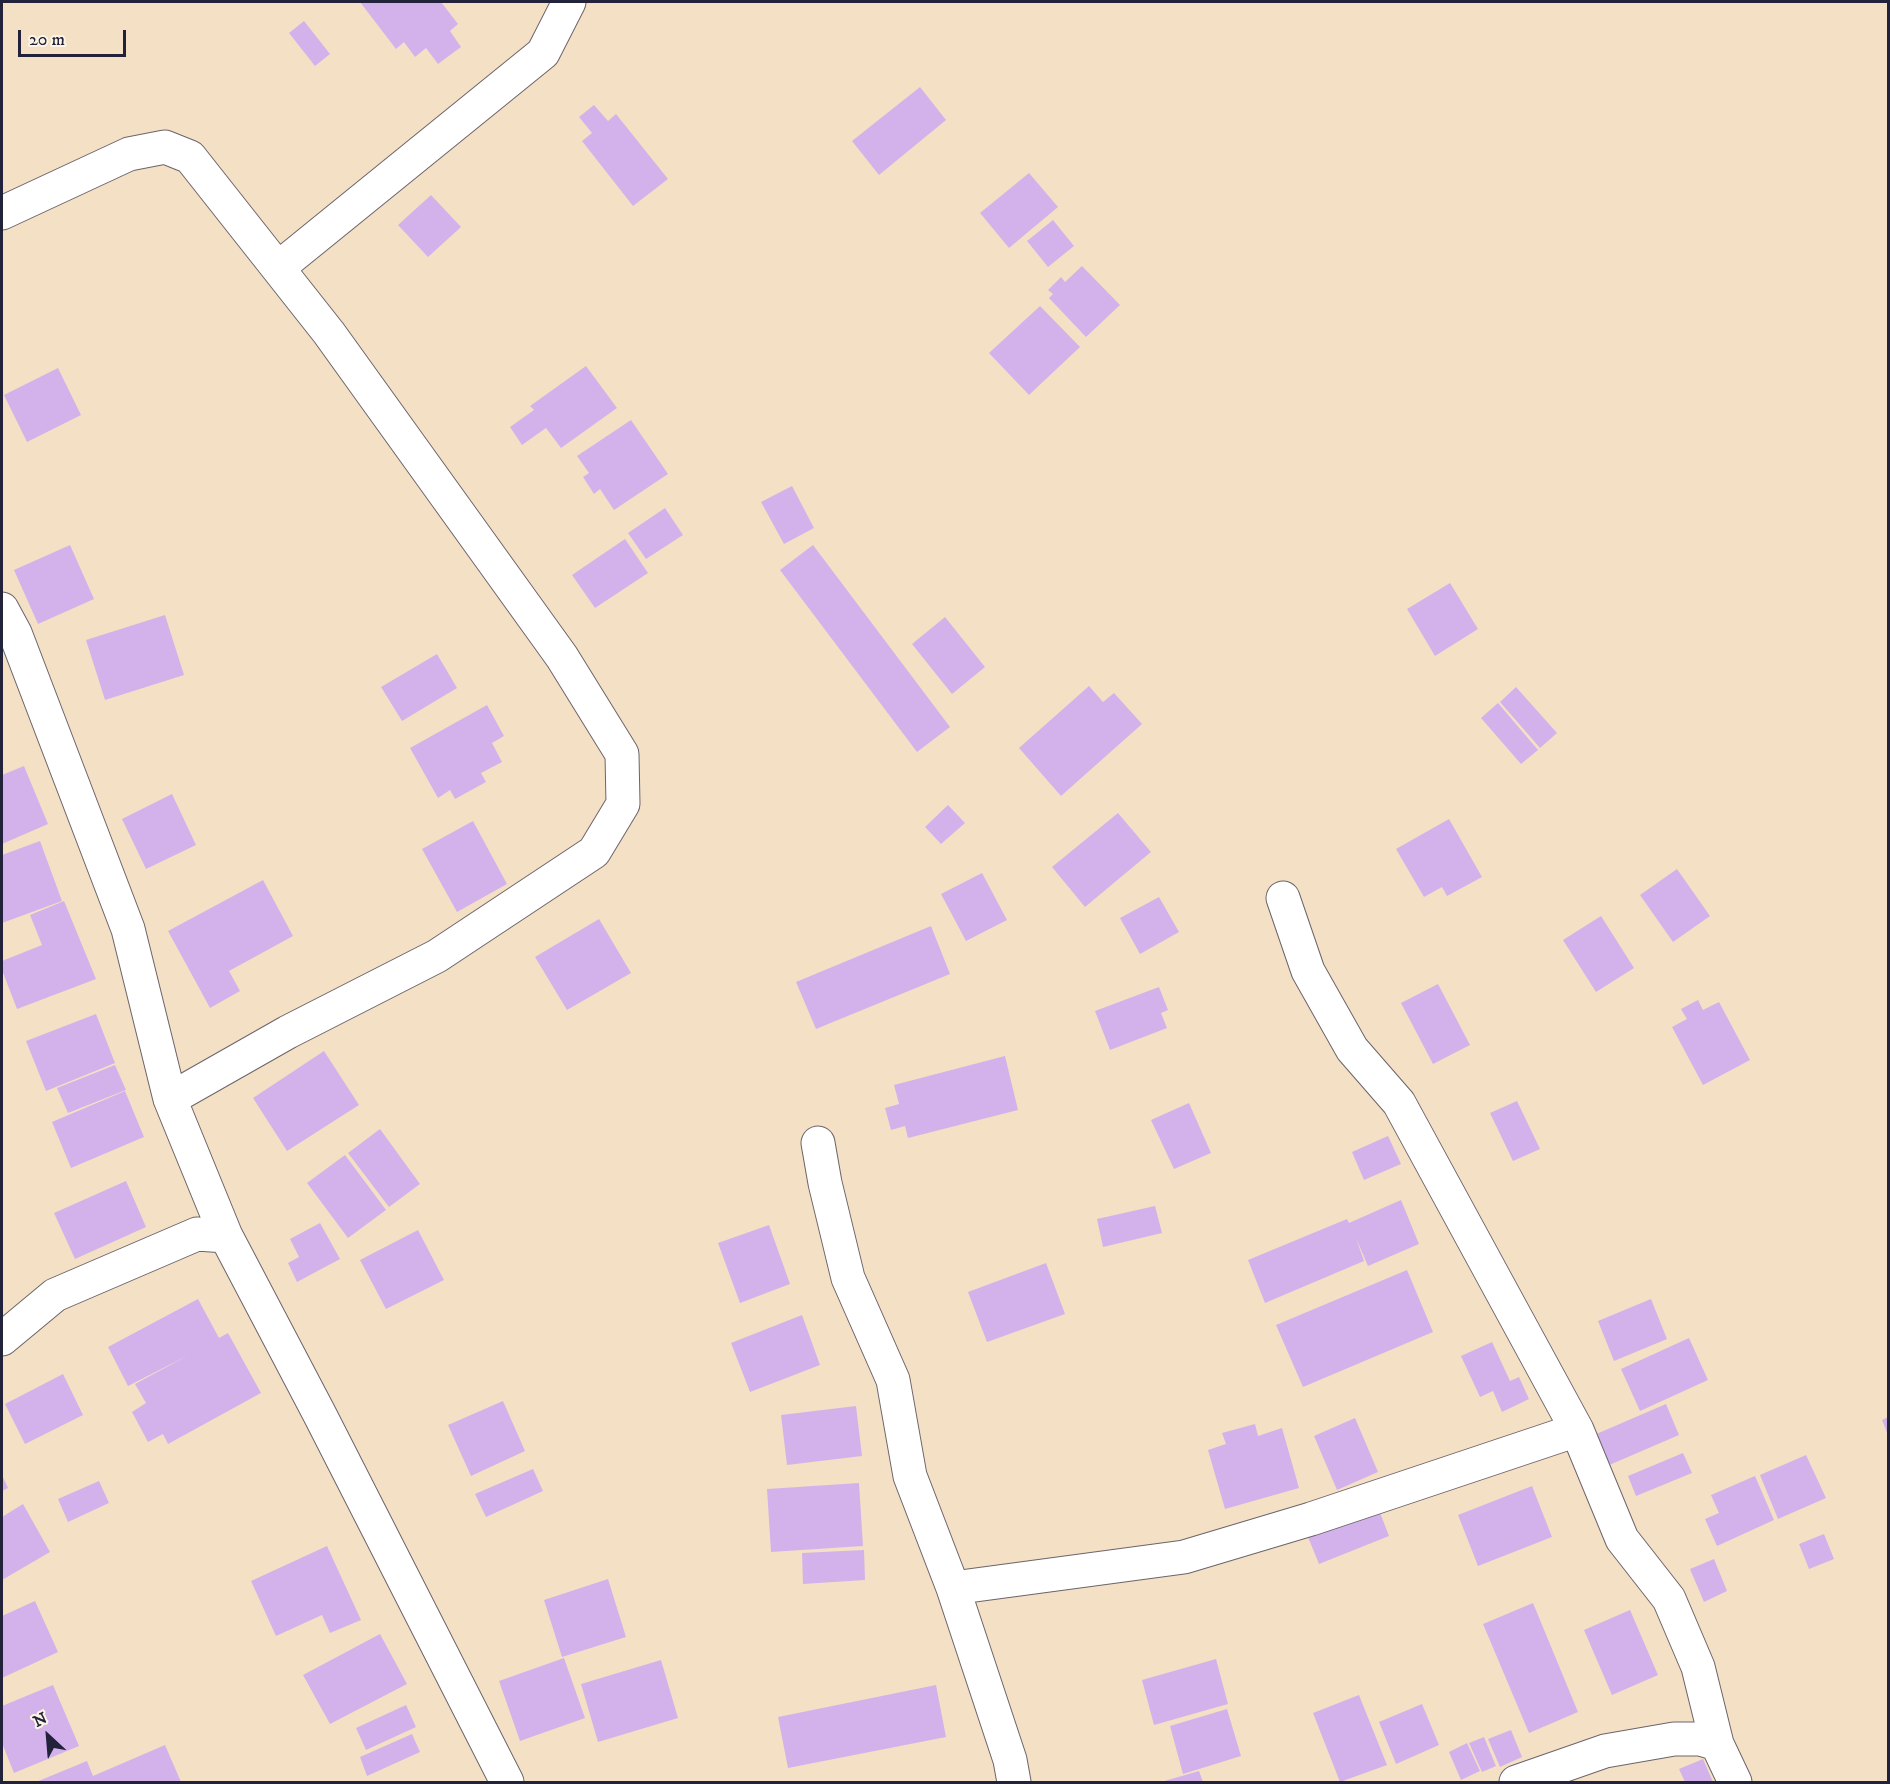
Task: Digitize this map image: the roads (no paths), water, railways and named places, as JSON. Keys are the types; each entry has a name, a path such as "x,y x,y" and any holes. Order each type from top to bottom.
{"street":[{"path":"278,268 543,53 569,2"},
{"path":"2,213 129,154 165,147 190,157 329,333 562,657 622,754 623,804 594,852 437,956 288,1032 170,1099"},
{"path":"2,609 15,633 128,929 170,1099 226,1236 507,1782"},
{"path":"1283,898 1308,971 1352,1049 1398,1103 1577,1430 1622,1539 1669,1599 1698,1667 1717,1744 1735,1782"},
{"path":"818,1143 825,1183 848,1278 893,1380 910,1476 953,1588 1010,1760 1014,1782"},
{"path":"2,1339 55,1295 197,1233 226,1236"},
{"path":"953,1588 1184,1557 1311,1519 1577,1430"},
{"path":"1516,1782 1605,1751 1674,1739 1700,1739 1717,1744"}]}
